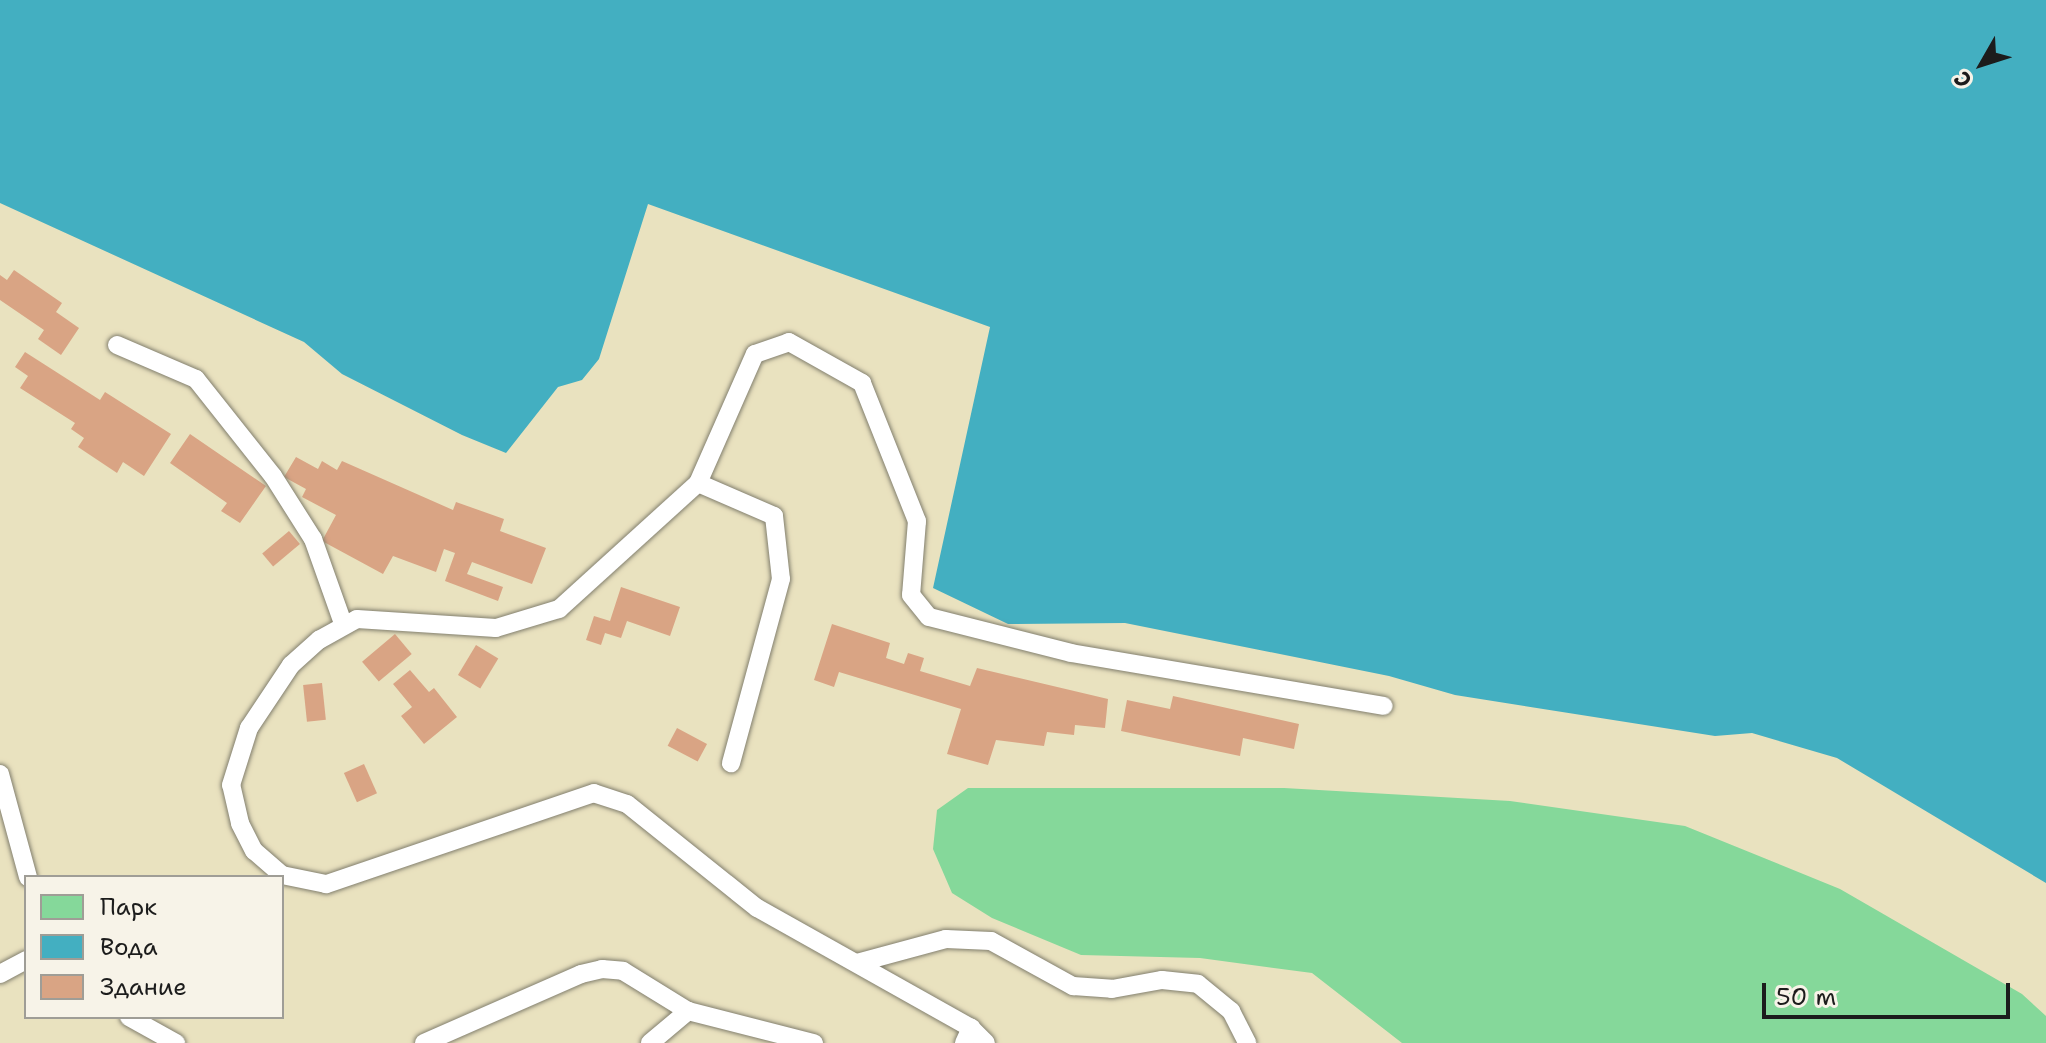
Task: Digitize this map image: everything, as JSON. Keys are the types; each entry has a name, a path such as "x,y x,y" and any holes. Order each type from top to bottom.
{"lane":[{"path":"282,875 254,851 240,823 231,785 249,728 291,665 319,640 357,619 496,628 559,609 698,483 755,354 789,342 862,383 917,521 911,595 929,617 1071,653 1384,706"},
{"path":"117,345 196,379 273,476 313,539 344,626"},
{"path":"698,483 774,516 781,579 731,763"},
{"path":"0,774 27,875"},
{"path":"284,875 326,884 594,793 627,804 757,908 857,963 968,1036 986,1043"},
{"path":"857,963 946,939 991,941 1073,986 1112,989 1162,980 1198,984 1231,1011 1247,1043"},
{"path":"0,974 24,961"},
{"path":"424,1043 581,974 602,969 623,971 688,1011 814,1043"},
{"path":"650,1043 688,1011"},
{"path":"133,1019 176,1043"}],"green space":[{"path":"968,788 1284,788 1510,801 1685,826 1840,889 2022,994 2046,1016 2046,1043 1402,1043 1312,973 1200,958 1081,955 992,918 952,893 933,849 937,810"}],"water":[{"path":"0,0 2046,0 2046,883 1837,758 1752,733 1715,736 1455,695 1389,676 1125,623 1008,624 933,588 990,327 648,204 599,359 582,380 558,387 506,453 462,435 342,374 304,342 0,203"}],"building":[{"path":"14,270 62,303 56,312 79,328 61,355 38,339 44,330 0,300 0,275 7,280"},
{"path":"25,352 100,400 105,392 171,434 144,476 123,462 117,473 78,447 84,438 71,429 75,423 20,388 28,376 15,367"},
{"path":"190,434 266,486 240,523 221,511 227,503 170,463"},
{"path":"296,457 318,469 322,461 337,470 342,461 453,510 456,502 504,519 500,531 546,548 532,584 472,562 467,574 503,587 498,601 445,581 455,553 444,549 436,572 393,556 383,574 322,541 336,515 302,497 306,489 284,477"},
{"path":"289,531 300,544 273,567 262,553"},
{"path":"621,587 680,607 670,636 627,621 621,638 605,633 601,645 586,640 594,616 610,621"},
{"path":"832,624 890,643 886,658 904,664 908,653 924,658 920,671 970,686 977,668 1108,699 1105,728 1075,725 1074,735 1047,732 1044,746 996,740 988,765 947,754 961,709 839,672 834,687 814,680"},
{"path":"395,634 412,654 379,682 362,662"},
{"path":"476,645 498,658 480,688 458,675"},
{"path":"410,670 429,692 434,688 457,717 424,744 401,716 412,707 393,684"},
{"path":"322,683 326,720 307,722 303,685"},
{"path":"1173,696 1299,724 1294,749 1243,738 1240,756 1121,731 1127,700 1170,709"},
{"path":"677,728 707,744 698,762 668,746"},
{"path":"364,764 377,793 357,802 344,773"}]}
